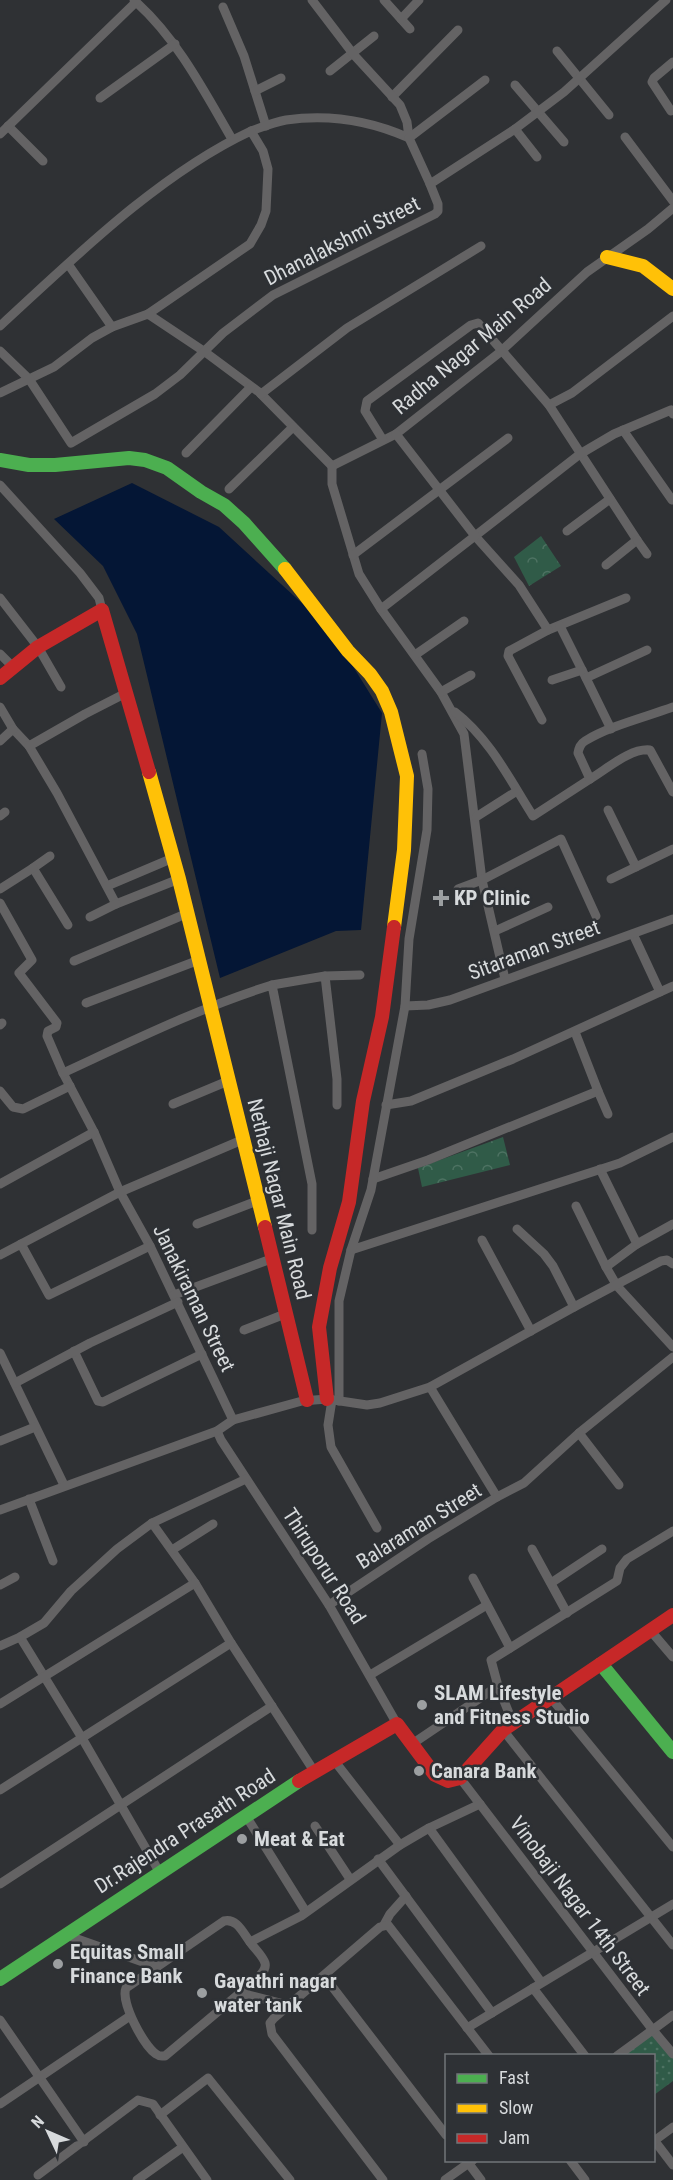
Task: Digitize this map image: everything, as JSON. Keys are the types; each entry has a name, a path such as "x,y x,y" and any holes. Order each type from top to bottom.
{"street":[{"path":"312,0 404,114 409,138 430,184"},
{"path":"384,0 410,29"},
{"path":"401,18 419,0"},
{"name":"Dhanalakshmi Street","path":"71,444 155,394 180,375 223,333 273,295 435,214 438,211 438,204 430,184 538,112 580,78 666,0"},
{"path":"0,134 135,1 156,20 175,44 232,139"},
{"path":"223,8 244,56 266,126"},
{"path":"392,97 458,30"},
{"path":"330,71 374,36"},
{"path":"100,98 175,44"},
{"path":"557,51 609,115"},
{"path":"671,111 652,80 673,62"},
{"path":"255,91 281,78"},
{"path":"409,138 485,81"},
{"path":"515,85 564,142"},
{"path":"0,326 111,226 174,177 232,139 250,130 285,120 333,118 377,125 409,138"},
{"path":"8,126 43,161"},
{"path":"515,129 537,157"},
{"path":"0,393 54,367 112,327 148,315 250,244 266,211 268,169 262,151 250,130"},
{"path":"625,137 673,201"},
{"name":"Radha Nagar Main Road","path":"332,466 396,434 501,350 587,272 673,208"},
{"path":"261,394 347,328 481,246"},
{"path":"607,257 633,261 646,266 673,289"},
{"path":"68,264 112,327"},
{"path":"148,315 205,352 261,394 332,466 332,484 359,574 381,609 453,710 465,734 482,880 505,979"},
{"path":"549,405 572,393 673,316"},
{"path":"383,440 365,411 367,401 478,323 549,405 647,554"},
{"path":"0,351 29,379 71,444 64,464"},
{"path":"186,453 251,387"},
{"path":"381,609 580,454 623,430 672,411"},
{"path":"229,489 293,427"},
{"path":"623,430 672,500"},
{"path":"396,434 475,536 519,585 548,630"},
{"path":"353,555 508,438"},
{"path":"0,460 29,465 129,458 145,460 167,468 224,505 244,523 281,564 348,651 370,674 382,691 391,712 407,776 408,809 382,1017 363,1101 349,1202 330,1268 319,1327 333,1400"},
{"path":"0,485 81,573 99,598 102,610 38,647 0,678"},
{"path":"567,531 610,499"},
{"path":"606,565 637,540"},
{"path":"0,598 38,647 61,687"},
{"path":"542,720 507,656 509,651 548,630 626,598"},
{"name":"Nethaji Nagar Main Road","path":"102,610 188,913 307,1400"},
{"path":"415,655 464,621"},
{"path":"560,626 611,729"},
{"path":"552,680 584,674 647,651"},
{"path":"0,654 13,667"},
{"path":"441,692 471,675"},
{"path":"29,747 126,693"},
{"path":"0,707 13,729 29,747 57,793 117,904"},
{"path":"590,779 578,753 585,741 611,729 673,707"},
{"path":"453,710 469,723 484,741 533,816 633,753 644,750 650,750 673,792"},
{"path":"0,741 13,729"},
{"path":"377,1528 332,1447 328,1425 333,1400 339,1301 351,1250 373,1179 405,1006 409,939 427,830 428,789 422,754"},
{"path":"476,817 517,791"},
{"path":"608,810 636,867"},
{"path":"458,889 482,880 561,839 596,916"},
{"path":"610,879 673,849"},
{"path":"0,889 50,856"},
{"path":"107,886 173,858"},
{"path":"33,868 68,925"},
{"path":"90,917 179,879"},
{"name":"Janakiraman Street","path":"0,903 32,960 19,973 57,1023 56,1027 48,1031 47,1036 63,1074 94,1132 120,1192 176,1298 233,1420"},
{"path":"495,931 548,907"},
{"path":"74,961 188,913"},
{"name":"Sitaraman Street","path":"405,1006 439,1003 673,919"},
{"path":"633,934 660,992"},
{"path":"86,1003 199,960"},
{"path":"63,1074 122,1046 248,993 325,976 360,975"},
{"path":"325,976 337,1079 337,1105"},
{"path":"272,986 312,1184 312,1230"},
{"path":"386,1105 411,1101 575,1032 673,986"},
{"path":"575,1032 608,1114"},
{"path":"173,1104 228,1082"},
{"path":"0,1090 13,1107 23,1109 70,1086"},
{"path":"373,1179 428,1160 598,1091"},
{"path":"0,1184 94,1132"},
{"path":"351,1250 620,1162 673,1137"},
{"path":"0,1255 120,1192 242,1140"},
{"path":"600,1169 637,1244"},
{"path":"197,1224 257,1201"},
{"path":"576,1206 617,1286 673,1347"},
{"path":"606,1267 637,1244 673,1224"},
{"path":"517,1229 544,1254 553,1266 574,1307"},
{"path":"482,1240 531,1331"},
{"path":"21,1244 49,1295 150,1246"},
{"path":"15,1383 176,1298 271,1259"},
{"path":"0,1510 217,1431 233,1420 307,1400 333,1400 367,1405 380,1403 430,1387 574,1307 662,1262 667,1260 673,1264"},
{"path":"244,1330 285,1314"},
{"path":"74,1352 98,1401 106,1401 202,1354"},
{"path":"0,1353 64,1485"},
{"name":"Balaraman Street","path":"329,1605 428,1539 524,1483 579,1433 673,1357"},
{"path":"430,1387 497,1497"},
{"path":"0,1441 36,1427"},
{"name":"Thiruporur Road","path":"217,1431 329,1605 397,1724"},
{"path":"579,1433 619,1485"},
{"path":"0,1646 44,1623 71,1591 117,1549 152,1523 246,1479"},
{"path":"29,1499 53,1561"},
{"path":"152,1523 195,1583 314,1771"},
{"path":"172,1550 213,1524"},
{"path":"673,1531 627,1559 620,1568 617,1581 490,1660 508,1726 673,1945"},
{"path":"532,1549 567,1612"},
{"path":"551,1583 602,1549"},
{"path":"0,1585 15,1577"},
{"path":"473,1578 510,1648"},
{"path":"0,1704 195,1583"},
{"path":"370,1675 487,1605"},
{"path":"397,1724 440,1779 448,1781 460,1779 508,1726 673,1615"},
{"path":"650,1630 673,1657"},
{"path":"20,1637 160,1873"},
{"path":"0,1790 231,1643"},
{"path":"601,1664 673,1752"},
{"path":"412,1744 498,1686"},
{"path":"551,1698 673,1847"},
{"path":"0,1884 272,1706"},
{"name":"Dr.Rajendra Prasath Road","path":"0,1979 314,1771 397,1724"},
{"path":"333,1759 400,1845"},
{"name":"Vinobaji Nagar 14th Street","path":"460,1779 673,2054"},
{"path":"250,1942 306,1912 400,1845 429,1828 480,1804"},
{"path":"246,1816 306,1912"},
{"path":"315,1826 350,1879"},
{"path":"429,1828 584,2054"},
{"path":"378,1859 492,2013"},
{"path":"383,2180 272,2034 270,2023 288,2005 384,1925 390,1914 406,1896"},
{"path":"468,2028 673,1904"},
{"path":"229,1920 235,1922 265,1962 262,1974 165,2056 156,2054 152,2050 130,2016 124,1999 126,1988 157,1968 229,1920"},
{"path":"384,1925 392,1929 488,2054"},
{"path":"66,1935 157,1968"},
{"path":"324,1976 445,2132"},
{"path":"240,1993 288,2005"},
{"path":"618,2054 673,2015"},
{"path":"0,2104 130,2016"},
{"path":"0,2020 84,2142"},
{"path":"160,2115 208,2078 290,2180"},
{"path":"39,2175 138,2100 153,2104 207,2180"},
{"path":"655,2140 673,2127"},
{"path":"655,2142 673,2164"},
{"path":"137,2180 183,2147"},
{"path":"445,2180 468,2162"},
{"path":"470,2162 481,2180"},
{"path":"572,2162 585,2180"}],"green space":[{"path":"541,536 561,566 529,586 514,557"},
{"path":"503,1137 510,1165 422,1187 418,1168"},
{"path":"652,2029 673,2054 673,2081 655,2094 655,2054 620,2054"}],"water":[{"path":"132,483 219,527 329,628 382,713 361,930 336,931 220,978 137,634 103,566 54,519"}],"traffic: fast":[{"path":"0,460 29,465 55,465 129,458 145,460 167,468 224,505 244,523 285,569"},
{"path":"601,1664 673,1752"},
{"path":"0,1979 299,1781"}],"traffic: slow":[{"path":"607,257 643,266 673,289"},
{"path":"285,569 348,651 370,674 382,691 391,712 407,776 404,850 394,927"},
{"path":"149,772 179,879 265,1227"}],"traffic: jam":[{"path":"0,678 38,647 102,610 149,772"},
{"path":"327,1399 319,1327 330,1268 349,1202 363,1101 382,1017 394,927"},
{"path":"265,1227 307,1400"},
{"path":"299,1781 397,1724 435,1775 448,1781 460,1778 503,1730 673,1615"}],"place":[{"name":"KP Clinic","path":"441,898"},
{"name":"SLAM Lifestyle and Fitness Studio","path":"422,1705"},
{"name":"Canara Bank","path":"419,1771"},
{"name":"Meat & Eat","path":"242,1839"},
{"name":"Equitas Small Finance Bank","path":"58,1964"},
{"name":"Gayathri nagar water tank","path":"202,1993"}]}
